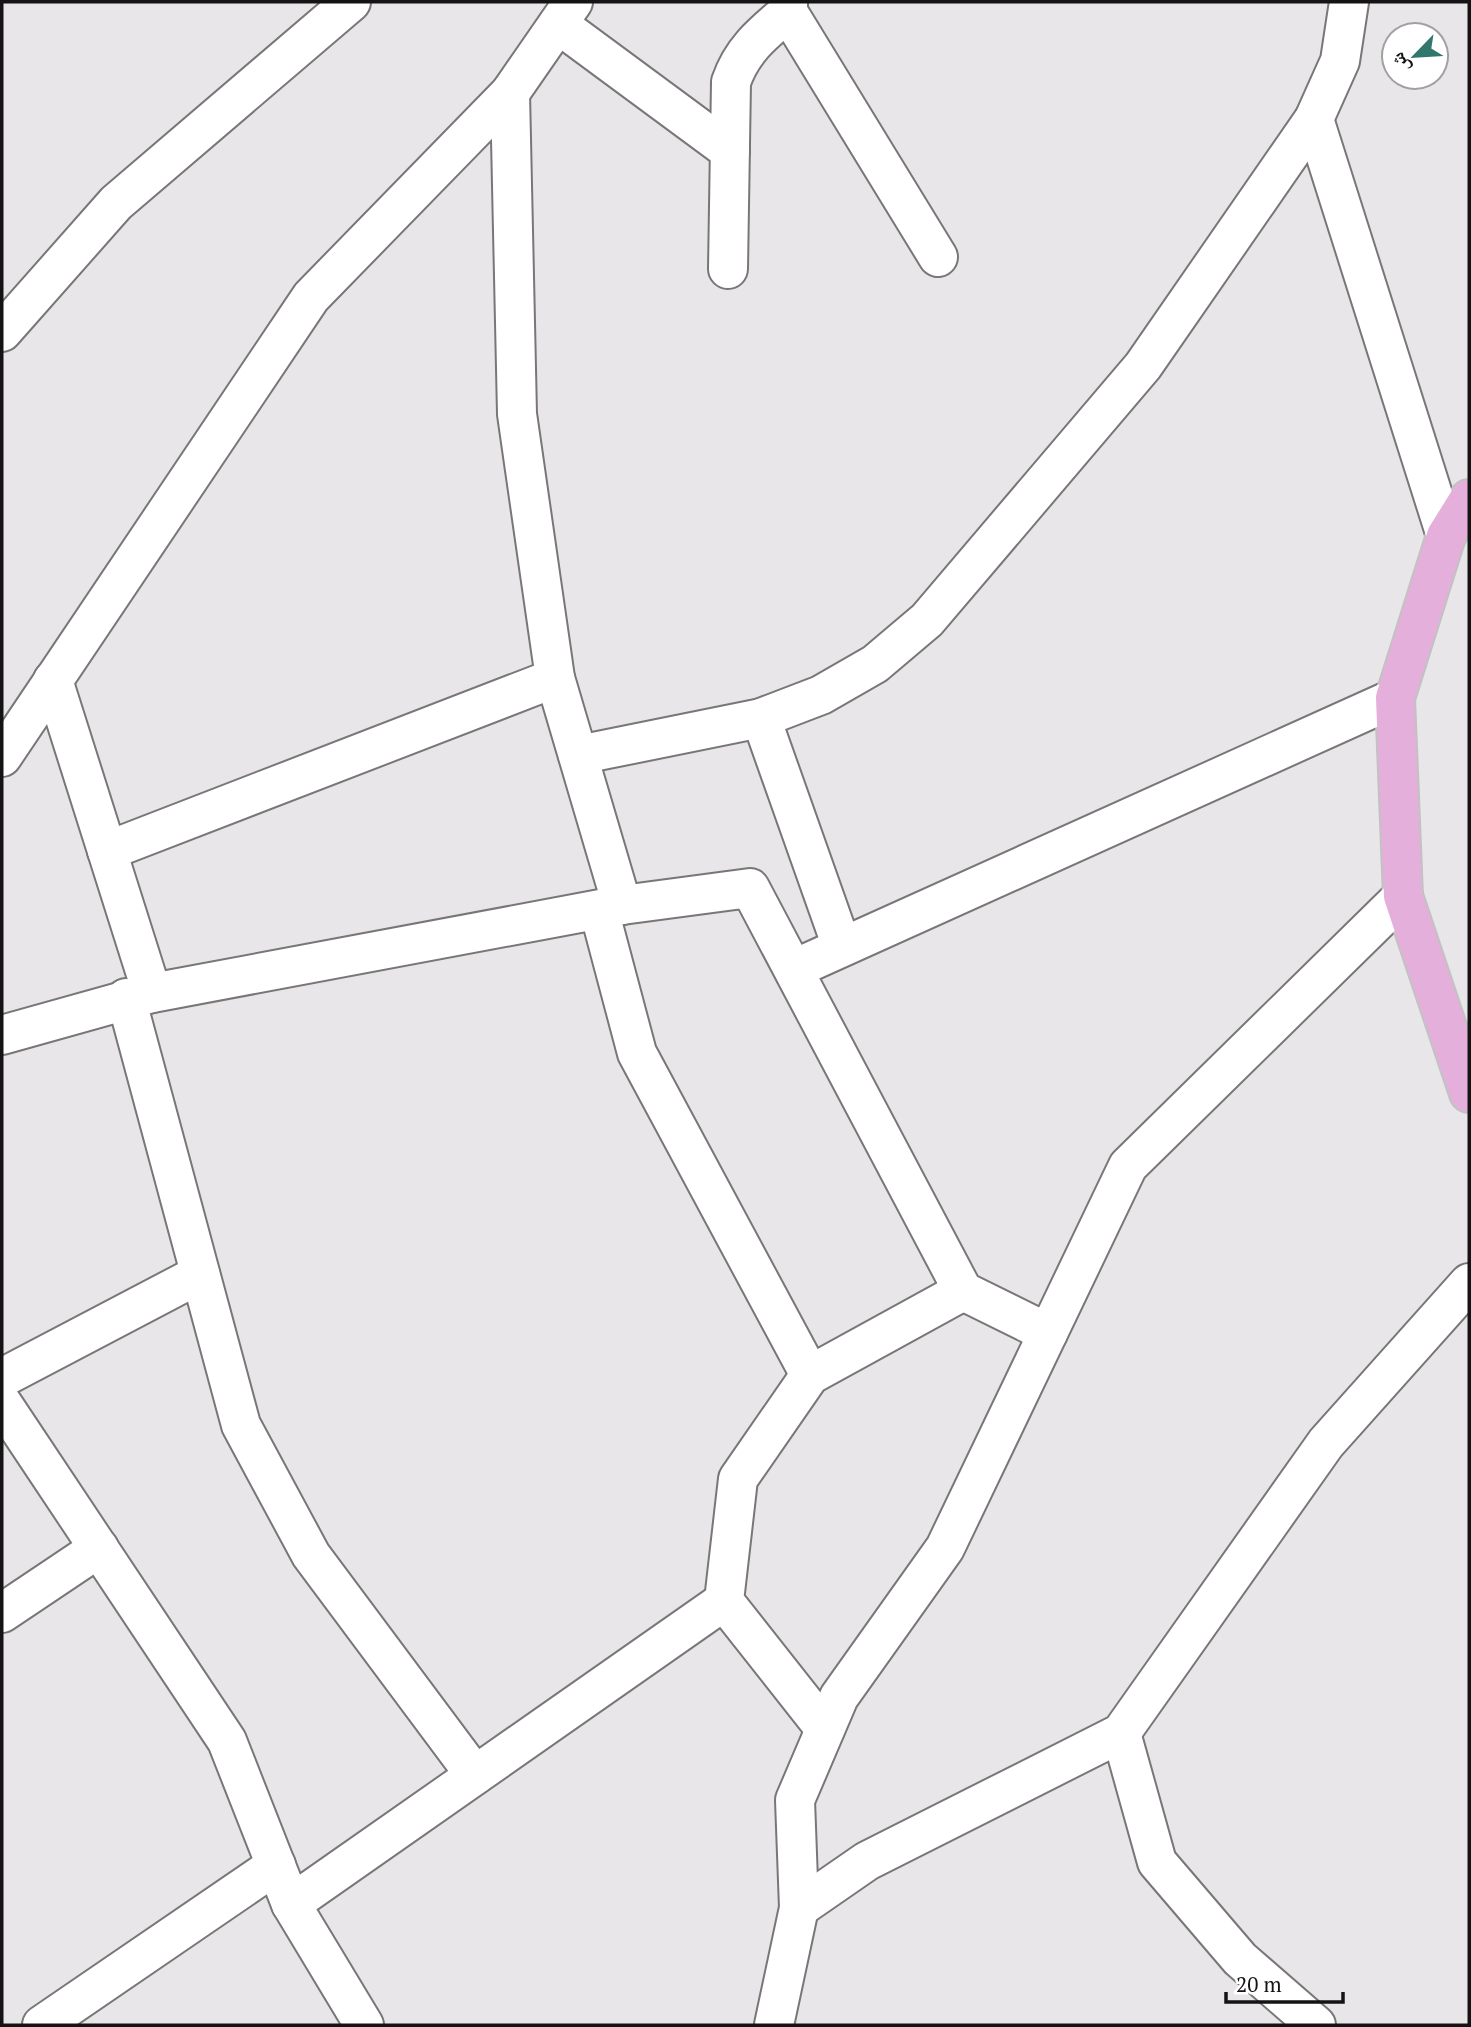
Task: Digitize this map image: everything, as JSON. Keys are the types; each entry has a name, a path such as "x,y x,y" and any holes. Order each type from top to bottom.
{"main road":[{"path":"1469,499 1446,536 1395,698 1403,896 1469,1093"}],"street":[{"path":"2,332 116,203 351,2"},
{"path":"578,755 761,718 821,695 875,664 927,620 1143,366 1314,119 1340,61 1349,2"},
{"path":"728,269 731,82 738,62 751,43 788,7 937,257"},
{"path":"2,757 311,298 510,93 566,13 730,151"},
{"path":"510,93 517,414 555,678 578,755 637,1053 810,1375"},
{"path":"1314,119 1446,536"},
{"path":"107,851 555,678"},
{"path":"53,680 107,851 200,1274 241,1425 311,1555 475,1775"},
{"path":"794,969 1395,698"},
{"path":"761,718 842,947"},
{"path":"2,1035 139,996 610,907 750,888 963,1291 1048,1333"},
{"path":"774,2025 799,1908 795,1800 839,1697 946,1548 1128,1166 1403,896"},
{"path":"2,1378 200,1274"},
{"path":"799,1908 867,1861 1121,1732 1326,1443 1469,1283"},
{"path":"825,1730 724,1601 738,1479 810,1375 963,1291"},
{"path":"2,1403 227,1741 291,1903 363,2025"},
{"path":"2,1613 99,1548"},
{"path":"291,1903 724,1601"},
{"path":"1121,1732 1157,1862 1240,1959 1316,2025"},
{"path":"43,2025 276,1865"}]}
